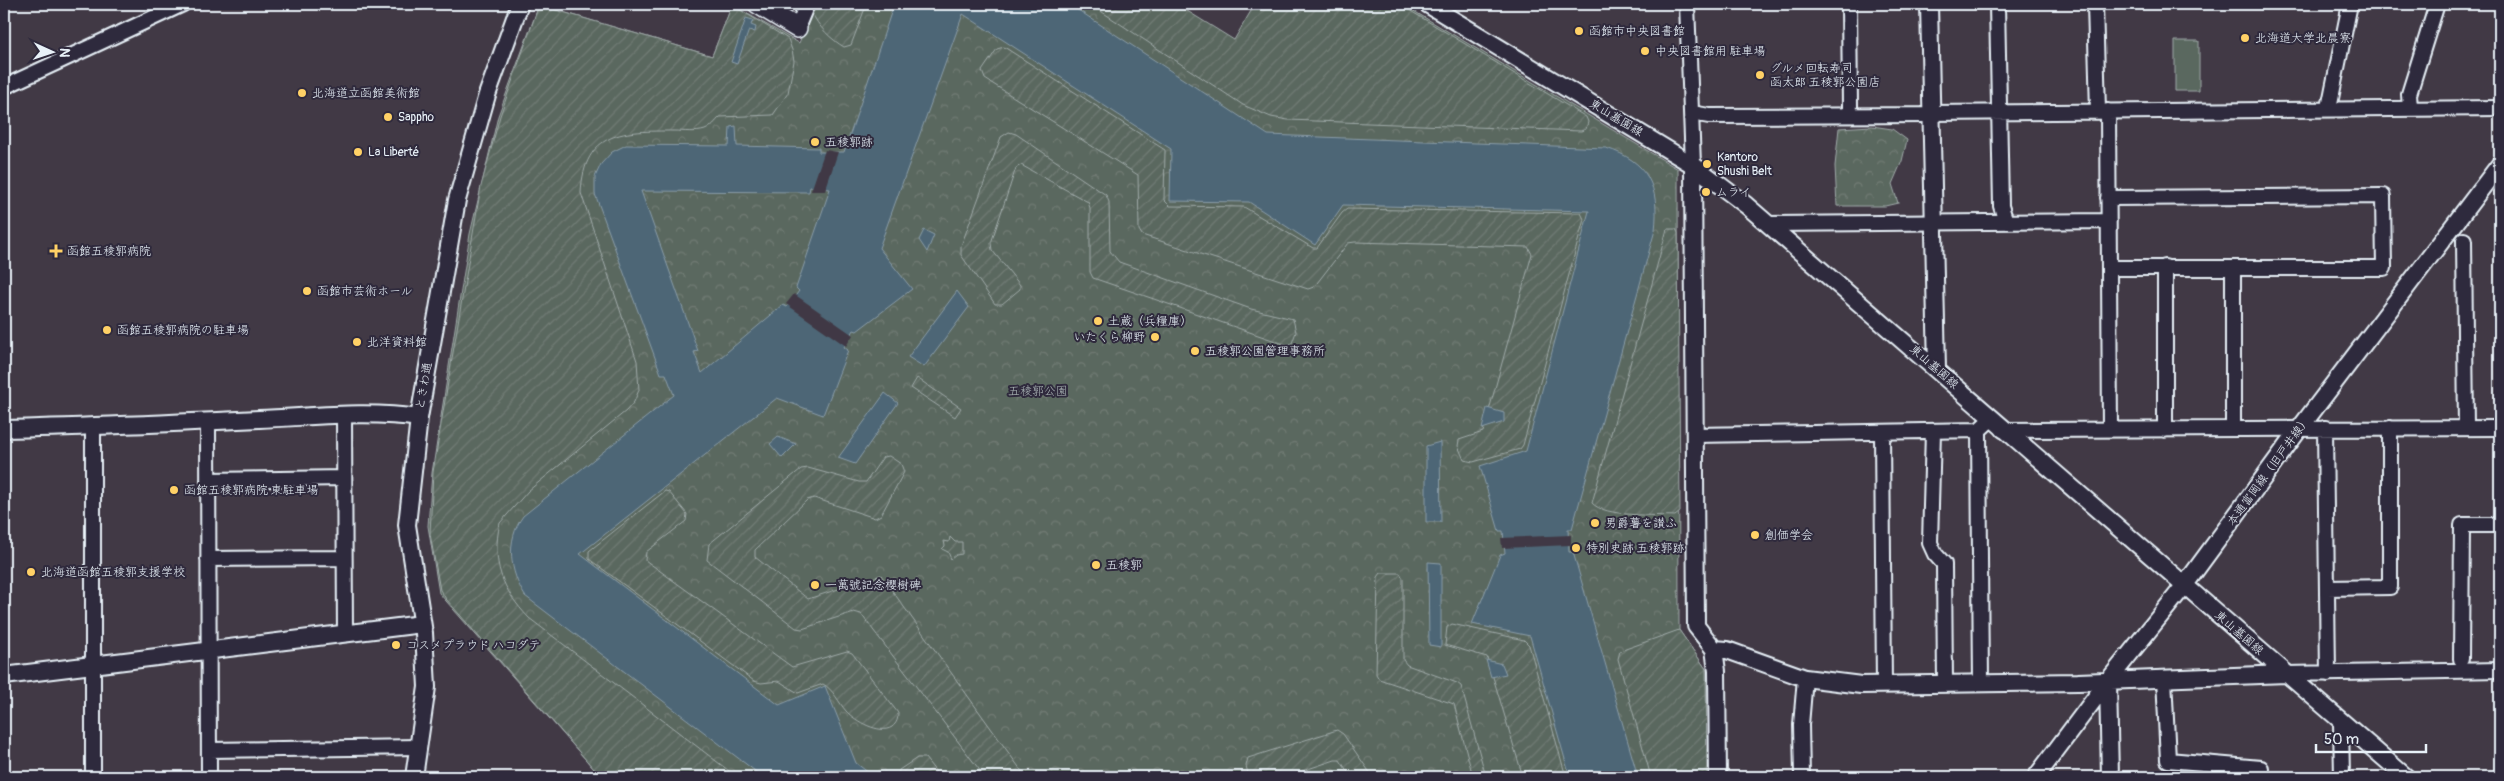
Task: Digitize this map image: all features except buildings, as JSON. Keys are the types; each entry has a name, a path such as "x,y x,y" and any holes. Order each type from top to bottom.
{"main road":[{"path":"758,4 797,28"}],"street":[{"path":"4,87 182,4"},
{"name":"ときわ通","path":"414,777 428,687 422,624 407,525 419,418 457,200 487,95 520,4"},
{"path":"797,28 807,4"},
{"name":"東山墓園線","path":"1427,4 1693,165 1746,205 2406,777"},
{"path":"1687,4 1693,165 1696,626 1714,650 1717,671 1718,777"},
{"path":"1849,4 1850,106"},
{"path":"1929,4 1937,369"},
{"path":"1997,4 2001,206 2006,222"},
{"path":"2095,4 2108,198 2110,429"},
{"path":"2329,108 2350,4"},
{"path":"2410,108 2409,94 2437,4"},
{"path":"1692,113 1709,116 2329,108 2500,108"},
{"name":"本通富岡線（旧戸井線）","path":"2036,777 2108,681 2184,586 2300,428 2500,164"},
{"path":"2108,198 2382,196 2384,268 2109,268"},
{"path":"1768,224 2108,220"},
{"path":"2464,240 2466,428"},
{"path":"2164,267 2165,430"},
{"path":"2233,268 2233,429"},
{"path":"4,429 93,427 344,415 392,414 419,418"},
{"path":"344,415 343,558 345,634"},
{"path":"208,422 209,777"},
{"path":"1694,435 1979,430 1997,424 2165,430 2500,428"},
{"path":"93,427 93,777"},
{"path":"2325,428 2328,674"},
{"path":"2327,588 2390,587 2390,428"},
{"path":"1979,430 1981,683"},
{"path":"1933,431 1930,543 1934,554 1944,564 1945,684"},
{"path":"1882,432 1884,685"},
{"path":"208,480 344,478"},
{"path":"2461,659 2462,525 2500,525"},
{"path":"208,559 343,558"},
{"path":"4,676 422,624"},
{"path":"1714,650 1727,650 1805,678 1843,684 2108,681 2286,674 2500,670"},
{"path":"1802,777 1801,725 1805,678"},
{"path":"2164,678 2168,760 2261,768 2261,777"},
{"path":"2108,681 2110,777"},
{"path":"2341,722 2342,777"},
{"path":"209,750 419,747"}],"green space":[{"name":"五稜郭公園","path":"815,4 1165,4 1233,43 1256,4 1402,4 1678,169 1679,630 1706,669 1707,777 601,777 439,593 428,526 432,473 470,234 498,116 539,5 712,56 732,5 799,43"},
{"path":"816,4 870,4 864,11 851,45 844,47 830,37 817,22 812,12"},
{"path":"1090,4 1176,4 1234,40 1255,4 1399,4 1586,117 1588,122 1586,129 1581,131 1288,120 1271,117 1243,105"},
{"path":"539,5 712,56 732,5 788,39 792,50 794,61 788,93 773,115 720,117 710,127 698,131 656,131 623,134 610,138 599,146 590,157 584,172 581,193 637,361 639,390 634,402 626,411 528,491 500,523 497,550 501,575 506,586 512,597 529,618 737,777 601,777 440,590 430,534 433,472 481,186 500,116"},
{"path":"2175,41 2199,41 2199,91 2175,91"},
{"path":"1004,47 1165,150 1164,200 1170,206 1244,207 1313,248 1317,248 1342,213 1347,209 1581,213 1584,219 1523,445 1520,449 1473,462 1464,460 1458,446 1459,440 1483,432 1532,254 1528,247 1348,243 1314,287 1308,289 1142,235 1139,230 1138,175 985,79 982,71 997,49"},
{"path":"1872,126 1892,129 1907,140 1902,161 1892,184 1898,203 1885,206 1837,206 1835,166 1839,128"},
{"path":"1009,132 1016,134 1106,195 1109,202 1110,251 1119,262 1251,309 1293,319 1296,332 1292,343 1287,345 1093,278 1090,272 1090,208 1088,202 1021,165 1016,168 991,243 992,250 1020,285 1020,289 1002,304 995,304 961,255 961,246 1001,137"},
{"path":"1667,229 1676,229 1678,233 1680,512 1675,516 1607,511 1598,508 1592,503"},
{"path":"917,378 961,408 955,417 911,388"},
{"path":"889,456 901,464 904,472 881,515 875,518 814,498 807,500 755,550 755,557 808,599 881,575 1026,777 985,777 861,614 854,612 802,629 796,628 707,560 709,544 801,469 808,468 859,482 866,482 883,457"},
{"path":"665,491 669,492 687,514 686,521 646,552 645,560 792,667 847,651 852,653 898,713 897,721 892,727 881,729 861,723 846,711 833,693 823,684 798,693 779,681 761,683 754,681 589,559 589,551"},
{"path":"950,537 955,542 962,542 962,554 956,555 951,559 948,552 942,549 945,546 944,541 949,542"},
{"path":"1381,573 1400,573 1403,578 1403,660 1407,665 1461,686 1486,777 1473,777 1454,704 1379,679 1376,674 1378,577"},
{"path":"1452,624 1524,640 1529,645 1566,777 1523,777 1487,657 1445,645 1447,627"},
{"path":"1679,630 1706,669 1707,777 1651,777 1618,659 1620,651"},
{"path":"1337,730 1343,734 1373,777 1351,777 1340,760 1335,760 1284,777 1249,777 1246,766 1248,758"},
{"path":"917,758 925,758 940,777 898,777 899,770"}],"water":[{"path":"894,4 1069,4 1268,135 1606,148 1632,160 1641,168 1653,189 1656,215 1655,230 1572,529 1568,529 1569,552 1573,552 1638,777 1570,777 1530,636 1472,624 1500,555 1505,553 1503,531 1499,531 1480,466 1526,451 1589,211 1343,205 1315,245 1249,202 1170,201 1171,149 963,14 879,248 912,289 857,331 854,330 844,347 848,350 823,415 777,398 580,554 779,705 825,686 856,763 874,777 763,777 525,596 516,577 512,556 514,536 523,516 674,395 666,374 661,374 595,194 595,177 601,164 612,152 626,145 729,146 730,127 736,126 737,146 819,148 819,152 844,152","holes":["810,187 830,189 796,288 799,291 787,307 783,305 702,373 694,352 698,351 641,191 809,192"]},
{"path":"746,18 753,20 751,25 756,27 755,32 749,30 737,64 731,62"},
{"path":"924,230 934,235 927,252 919,240"},
{"path":"957,291 969,307 924,367 908,357"},
{"path":"885,393 898,403 855,464 838,458"},
{"path":"1487,408 1504,413 1504,422 1482,429"},
{"path":"778,437 796,444 782,458 770,444"},
{"path":"1440,442 1441,522 1426,522 1426,446"},
{"path":"1428,562 1441,563 1441,647 1429,645"},
{"path":"1486,660 1502,664 1506,674 1491,677"}],"pier":[{"path":"825,150 838,152 825,191 811,191"},
{"path":"794,294 853,335 846,346 786,304"},
{"path":"1571,535 1571,545 1502,548 1501,538"}],"place":[{"name":"函館市中央図書館","path":"1579,31"},
{"name":"北海道大学北晨寮","path":"2245,38"},
{"name":"中央図書館用 駐車場","path":"1645,51"},
{"name":"グルメ回転寿司 函太郎 五稜郭公園店","path":"1760,75"},
{"name":"北海道立函館美術館","path":"302,93"},
{"name":"Sappho","path":"388,117"},
{"name":"五稜郭跡","path":"815,142"},
{"name":"La Liberté","path":"358,152"},
{"name":"Kantoro Shushi Belt","path":"1707,164"},
{"name":"ムライ","path":"1706,192"},
{"name":"函館五稜郭病院","path":"56,251"},
{"name":"函館市芸術ホール","path":"307,291"},
{"name":"土蔵（兵糧庫）","path":"1098,321"},
{"name":"函館五稜郭病院の駐車場","path":"107,330"},
{"name":"いたくら柳野","path":"1155,337"},
{"name":"北洋資料館","path":"357,342"},
{"name":"五稜郭公園管理事務所","path":"1195,351"},
{"name":"函館五稜郭病院 東駐車場","path":"174,490"},
{"name":"男爵薯を讃ふ","path":"1595,523"},
{"name":"創価学会","path":"1755,535"},
{"name":"特別史跡 五稜郭跡","path":"1576,548"},
{"name":"五稜郭","path":"1096,565"},
{"name":"北海道函館五稜郭支援学校","path":"31,572"},
{"name":"一萬號記念櫻樹碑","path":"815,585"},
{"name":"コスメプラウド ハコダテ","path":"396,645"}]}
